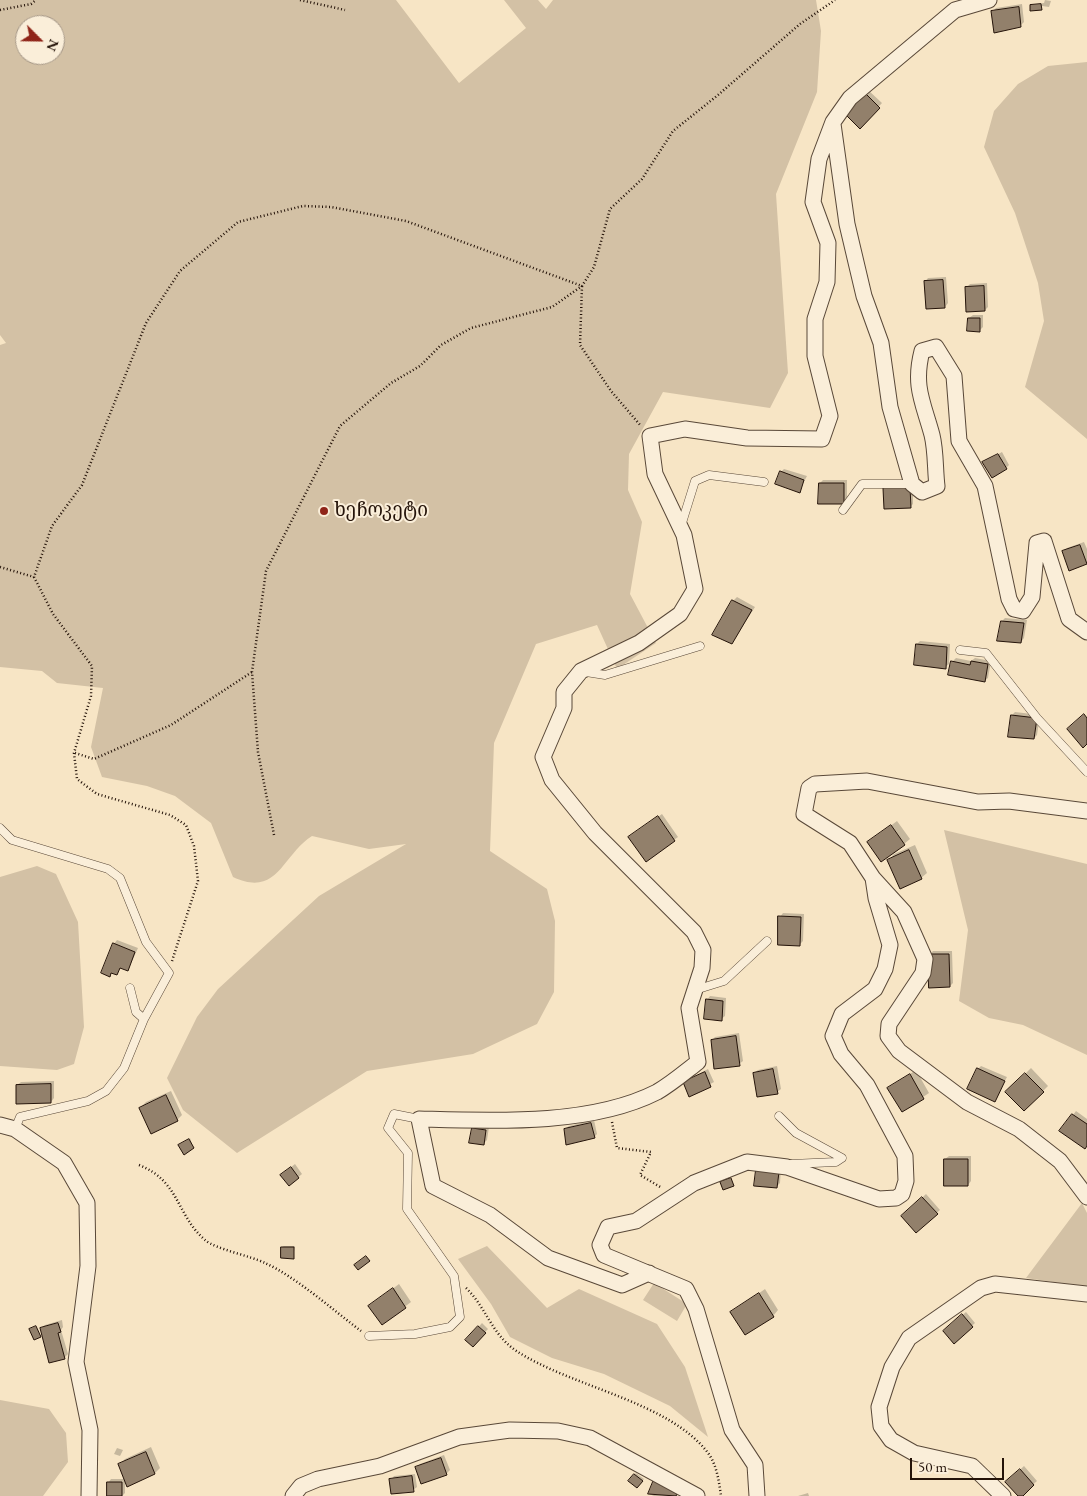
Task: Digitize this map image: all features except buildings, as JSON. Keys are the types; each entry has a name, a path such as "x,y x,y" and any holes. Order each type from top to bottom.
{"street":[{"path":"649,1273 622,1285 548,1258 490,1214 433,1186 419,1119 558,1118 610,1110 658,1091 698,1062 689,1008 702,968 702,950 694,932 595,833 552,780 543,757 564,708 564,692 582,671 638,643 680,614 695,589 681,528 655,474 650,436 685,429 747,438 822,439 830,416 815,356 815,319 826,282 828,243 813,202 819,159 832,122 850,98 955,10 989,0"},
{"path":"832,122 847,224 864,296 880,343 890,407 912,484 922,492 937,486 932,437 920,399 917,370 922,351 936,347 954,376 959,441 985,486 1009,599 1014,609 1023,611 1032,597 1037,542 1044,541 1069,619 1087,632"},
{"path":"1087,811 1009,801 978,802 867,781 814,784 810,788 804,814 850,843 873,878 904,912 925,959 924,973 890,1024 888,1036 899,1051 967,1102 1019,1129 1060,1161 1087,1197"},
{"path":"757,1496 755,1465 732,1430 696,1309 686,1289 604,1255 600,1245 608,1227 636,1221 694,1184 747,1162 788,1166 879,1199 896,1198 902,1194 906,1181 905,1156 867,1085 841,1054 833,1036 842,1014 875,989 885,969 890,945 876,898 873,878"},
{"path":"0,1125 15,1130 64,1163 87,1203 88,1266 76,1362 90,1430 89,1496"},
{"path":"1002,1496 972,1466 914,1452 891,1440 881,1426 879,1407 892,1367 909,1338 981,1288 995,1284 1087,1294"},
{"path":"293,1496 301,1486 318,1479 380,1466 459,1437 510,1430 558,1431 590,1438 697,1496"}],"lane":[{"path":"681,528 695,481 709,475 764,482"},
{"path":"843,510 862,484 912,484"},
{"path":"582,671 605,675 700,646"},
{"path":"960,650 986,653 1037,718 1087,772"},
{"path":"0,828 12,840 108,869 120,878 146,942 169,973 144,1019 124,1068 106,1091 88,1101 20,1116 15,1130"},
{"path":"695,990 724,981 767,941"},
{"path":"130,988 136,1012 144,1019"},
{"path":"369,1336 415,1334 450,1327 460,1317 454,1276 407,1209 408,1153 388,1128 394,1114 419,1119"},
{"path":"779,1116 796,1133 842,1158 836,1162 792,1164 788,1166"}],"path":[{"path":"0,10 31,4 36,0"},
{"path":"300,0 345,10"},
{"path":"274,835 258,752 252,672 266,571 340,426 390,383 420,366 441,344 471,328 552,307 582,286 594,267 610,209 642,179 674,131 800,24 835,0"},
{"path":"34,577 52,526 82,485 146,323 180,271 238,222 303,206 331,207 406,221 582,286"},
{"path":"582,286 580,345 611,391 650,436"},
{"path":"0,567 34,577 53,614 92,666 90,696 74,753 77,779 97,794 170,815 186,825 194,846 198,881 169,973"},
{"path":"74,753 94,760 171,725 252,672"},
{"path":"610,1110 617,1148 651,1152 640,1175 676,1197"},
{"path":"139,1165 151,1170 169,1185 181,1208 205,1241 266,1263 369,1336"},
{"path":"454,1276 477,1298 490,1324 514,1349 576,1380 659,1414 682,1428 708,1453 717,1474 721,1496"}],"shaded area":[{"path":"0,0 396,0 459,83 526,28 504,0 538,0 546,9 553,0 816,0 821,31 817,92 776,194 788,373 770,408 663,392 629,454 628,490 642,522 630,594 656,643 617,669 597,625 536,644 494,743 490,851 547,889 555,921 554,992 537,1024 473,1054 367,1071 237,1153 183,1110 167,1078 197,1017 218,989 319,896 406,844 369,849 312,836 270,878 260,882 248,882 233,877 211,823 175,796 147,786 102,777 91,747 103,688 57,683 42,671 0,667 0,345 6,343 0,335"},
{"path":"1087,62 1087,439 1025,387 1044,321 1038,283 1015,213 984,147 994,111 1018,84 1048,66"},
{"path":"944,830 1087,864 1087,1055 1023,1025 989,1018 959,1001 968,930"},
{"path":"37,866 56,874 78,922 84,1027 74,1064 57,1070 0,1066 0,877"},
{"path":"1082,1203 1087,1213 1087,1287 1026,1278"},
{"path":"487,1246 547,1308 579,1289 657,1324 685,1367 708,1437 670,1406 604,1374 552,1358 510,1337 491,1304 458,1259"},
{"path":"654,1283 687,1304 677,1321 643,1300"},
{"path":"0,1400 49,1409 66,1433 68,1462 43,1496 0,1496"}],"place":[{"name":"ხეჩოკეტი","path":"324,511"}]}
